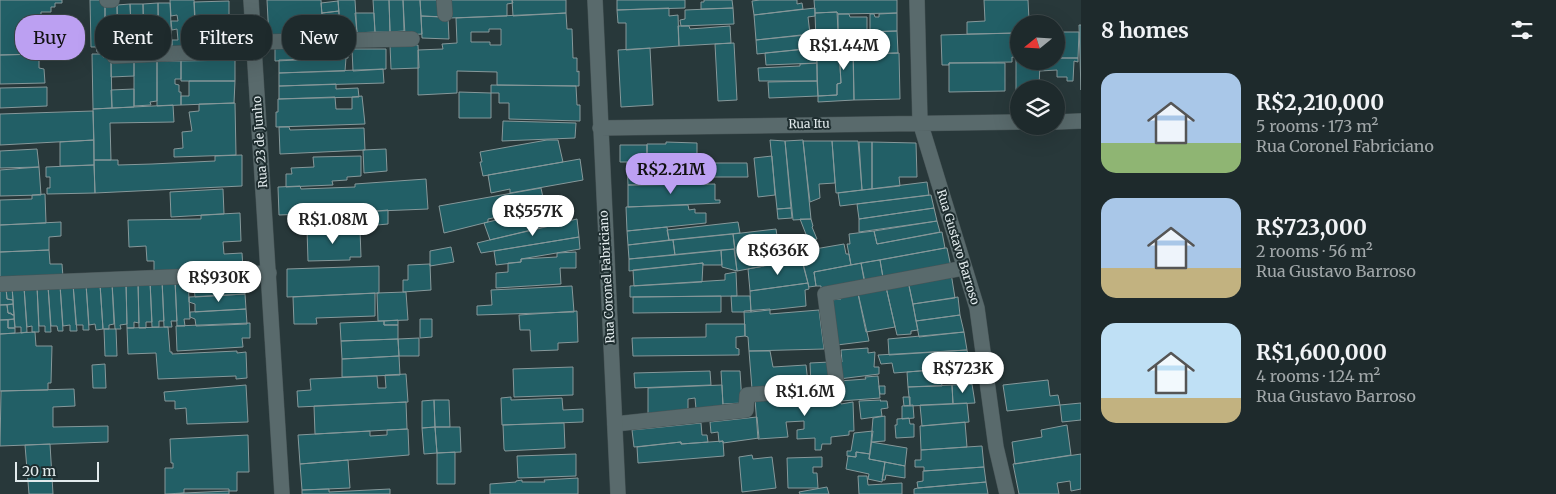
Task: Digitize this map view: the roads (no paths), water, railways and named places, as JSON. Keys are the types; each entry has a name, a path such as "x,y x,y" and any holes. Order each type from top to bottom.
{"street":[{"path":"107,0 112,0"},
{"name":"Rua 23 de Junho","path":"251,0 252,15"},
{"name":"Rua Coronel Fabriciano","path":"595,0 618,494"},
{"name":"Rua Gustavo Barroso","path":"917,0 920,122 976,308 996,447 1007,494"},
{"path":"272,45 412,39"},
{"name":"Rua 23 de Junho","path":"255,60 282,494"},
{"name":"Rua Itu","path":"600,128 1010,122"},
{"path":"1065,122 1081,122"},
{"path":"615,424 746,410 747,395 837,387 825,294 964,268"},
{"path":"0,284 269,273"}]}
